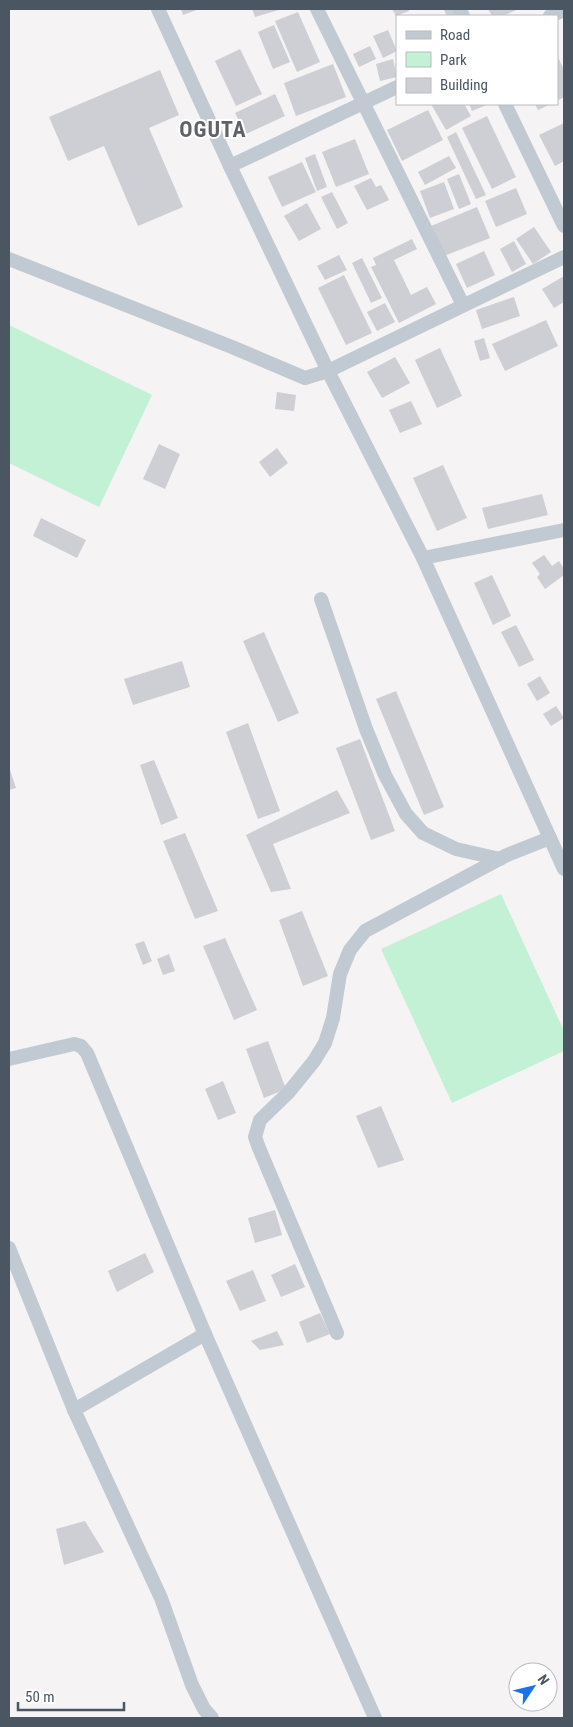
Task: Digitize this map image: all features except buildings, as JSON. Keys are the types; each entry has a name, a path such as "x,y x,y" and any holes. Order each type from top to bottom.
{"street":[{"path":"158,9 230,166 328,371 423,558 564,869"},
{"path":"317,9 463,305"},
{"path":"552,15 564,10"},
{"path":"230,166 396,87"},
{"path":"505,105 564,226"},
{"path":"9,259 232,347 305,378 328,371 564,257"},
{"path":"423,558 564,530"},
{"path":"321,599 366,729 385,775 406,814 423,833 456,849 500,859"},
{"path":"337,1334 259,1148 256,1136 260,1120 288,1094 325,1043 333,1018 340,974 350,950 365,932 500,859 550,838"},
{"path":"9,1060 74,1044 81,1046 88,1054 205,1334 375,1718"},
{"path":"9,1248 74,1410 161,1598 192,1685 204,1709 212,1718"},
{"path":"74,1410 205,1334"}],"green space":[{"path":"9,325 152,395 99,507 9,463"},
{"path":"501,894 564,1031 564,1051 452,1103 381,949"}],"district":[{"name":"OGUTA","path":"213,129"}]}
